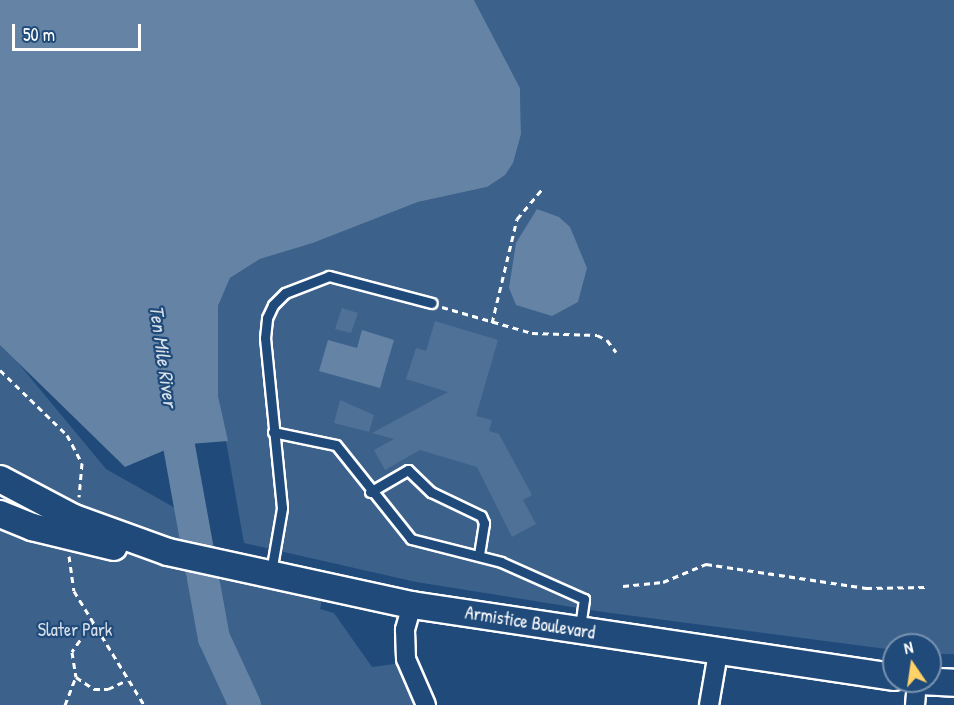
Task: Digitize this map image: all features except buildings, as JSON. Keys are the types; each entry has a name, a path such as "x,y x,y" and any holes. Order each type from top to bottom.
{"main road":[{"name":"Armistice Boulevard","path":"0,479 74,518 168,552"},
{"name":"Armistice Boulevard","path":"0,514 93,544 168,552 412,605 718,653 882,675"}],"street":[{"path":"412,605 405,630 406,659 426,705"},
{"path":"709,705 718,653"}],"lane":[{"path":"282,577 282,508 265,338 267,318 285,293 315,279 339,276 432,303"},
{"path":"273,432 336,446 370,492 411,539 479,556 533,574 584,599 580,631"},
{"path":"370,492 408,470 431,492 480,516 484,523 479,556"}],"path":[{"path":"492,323 518,219 543,188"},
{"path":"432,303 492,323 532,333 597,335 607,340 616,352"},
{"path":"623,586 663,582 706,564 876,590 927,587"},
{"path":"65,705 76,678 72,652 92,623"},
{"path":"76,678 94,689 108,688 127,680"}],"green space":[{"path":"474,0 954,0 954,654 942,654 942,633 882,633 882,648 603,612 416,582 244,543 218,396 218,306 230,278 260,259 313,243 418,202 487,187 521,134 520,88"},
{"name":"Slater Park","path":"0,341 106,469 184,513 196,538 186,578 218,586 226,567 324,590 320,609 334,613 372,667 402,663 424,705 0,705"}],"water":[{"path":"0,0 474,0 520,88 521,134 513,163 505,175 487,187 418,202 313,243 260,259 230,278 218,306 218,396 228,441 177,445 125,467 0,345"},
{"path":"537,209 559,217 570,227 587,268 578,302 552,316 516,305 509,288 516,243"},
{"path":"362,330 394,340 380,388 319,371 328,340 357,348"}],"waterway":[{"name":"Ten Mile River","path":"171,402 214,638 245,705"}]}
